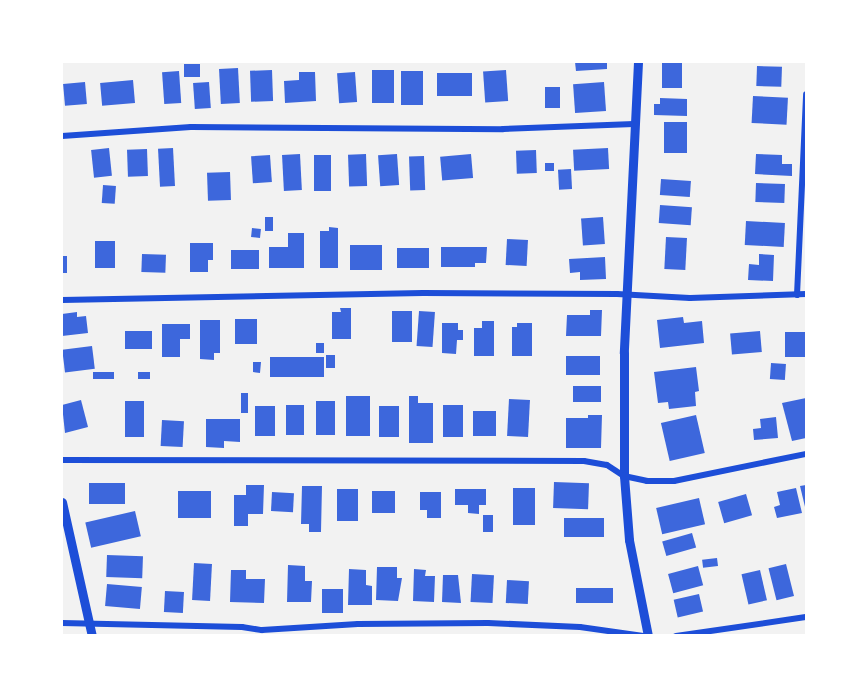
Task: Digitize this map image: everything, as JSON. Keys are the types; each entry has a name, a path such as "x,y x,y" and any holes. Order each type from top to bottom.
{"street":[{"path":"638,62 627,294 624,476 629,540 648,636"},
{"path":"797,295 807,94"},
{"path":"62,136 191,127 503,129 634,124"},
{"path":"62,300 423,293 627,294 690,298 807,294"},
{"path":"62,460 584,461 607,465 624,476 647,481 674,481 807,454"},
{"path":"62,502 92,636"},
{"path":"676,636 807,617"},
{"path":"62,623 243,627 262,630 358,624 488,623 580,627 643,636"}],"building":[{"path":"575,62 607,62 607,69 576,71"},
{"path":"662,62 682,62 682,88 662,88"},
{"path":"184,64 200,64 200,77 184,77"},
{"path":"757,66 782,67 781,87 756,86"},
{"path":"238,68 240,103 221,104 219,69"},
{"path":"272,70 273,101 251,102 250,71"},
{"path":"372,70 394,70 394,103 372,103"},
{"path":"506,70 508,101 485,103 483,72"},
{"path":"179,71 181,103 164,104 162,72"},
{"path":"401,71 423,71 423,105 401,105"},
{"path":"299,72 315,72 316,101 285,103 284,81 299,80"},
{"path":"355,72 357,102 339,103 337,73"},
{"path":"437,73 472,73 472,96 437,96"},
{"path":"133,80 135,103 102,106 100,83"},
{"path":"85,82 87,104 65,106 63,84"},
{"path":"209,82 211,108 195,109 193,83"},
{"path":"604,82 606,111 575,113 573,84"},
{"path":"545,87 560,87 560,108 545,108"},
{"path":"753,96 788,98 787,125 752,123"},
{"path":"660,98 687,99 687,116 654,115 654,104 660,104"},
{"path":"664,122 687,122 687,153 664,153"},
{"path":"109,148 112,176 94,178 91,150"},
{"path":"173,148 175,186 160,187 158,149"},
{"path":"608,148 609,169 574,171 573,150"},
{"path":"147,149 148,176 128,177 127,150"},
{"path":"536,150 537,173 517,174 516,151"},
{"path":"300,154 302,190 284,191 282,155"},
{"path":"366,154 367,186 349,187 348,155"},
{"path":"397,154 399,185 380,186 378,155"},
{"path":"471,154 473,178 442,181 440,157"},
{"path":"756,154 782,155 782,164 792,164 792,176 755,174"},
{"path":"270,155 272,182 253,183 251,156"},
{"path":"314,155 331,155 331,191 314,191"},
{"path":"424,156 425,190 410,191 409,157"},
{"path":"545,163 554,163 554,171 545,171"},
{"path":"571,169 572,189 559,190 558,170"},
{"path":"230,172 231,200 208,201 207,173"},
{"path":"661,179 691,181 690,197 660,195"},
{"path":"756,183 785,184 784,203 755,202"},
{"path":"103,185 116,186 115,204 102,203"},
{"path":"660,205 692,207 691,225 659,223"},
{"path":"265,217 273,217 273,231 265,231"},
{"path":"603,217 605,244 583,245 581,219"},
{"path":"746,221 785,223 784,247 745,245"},
{"path":"329,227 338,228 338,268 320,268 320,231 329,231"},
{"path":"252,228 261,229 260,238 251,237"},
{"path":"288,233 304,233 304,268 269,268 269,247 288,247"},
{"path":"666,237 687,238 685,270 664,269"},
{"path":"507,239 528,240 527,266 506,265"},
{"path":"95,241 115,241 115,268 95,268"},
{"path":"190,243 213,243 213,260 208,260 208,272 190,272"},
{"path":"350,245 382,245 382,270 350,270"},
{"path":"441,247 487,247 486,263 475,263 475,267 441,267"},
{"path":"397,248 429,248 429,268 397,268"},
{"path":"231,250 259,250 259,269 231,269"},
{"path":"142,254 166,255 165,273 141,272"},
{"path":"759,254 774,255 773,281 748,280 749,264 759,265"},
{"path":"62,256 67,256 67,273 62,273"},
{"path":"605,257 606,279 580,280 580,272 570,273 569,259"},
{"path":"340,308 351,308 351,339 332,339 332,312 341,312"},
{"path":"590,310 602,310 601,336 566,336 567,315 590,315"},
{"path":"392,311 412,311 412,342 392,342"},
{"path":"419,311 435,312 433,347 417,346"},
{"path":"77,312 77,317 86,316 88,333 62,336 62,314"},
{"path":"683,317 684,323 702,321 704,343 660,348 657,320"},
{"path":"235,319 257,319 257,344 235,344"},
{"path":"200,320 220,320 220,353 214,353 214,360 200,359"},
{"path":"482,321 494,321 494,356 474,356 474,328 482,328"},
{"path":"442,323 458,323 458,330 463,330 463,340 457,340 456,354 442,353"},
{"path":"517,323 532,323 532,356 512,356 512,327 517,327"},
{"path":"162,324 190,324 190,339 180,339 180,357 162,357"},
{"path":"125,331 152,331 152,349 125,349"},
{"path":"760,331 762,352 732,355 730,334"},
{"path":"785,332 806,332 806,357 785,357"},
{"path":"316,343 324,343 324,353 316,353"},
{"path":"92,346 95,369 65,372 62,350"},
{"path":"326,355 335,355 335,368 326,368"},
{"path":"566,356 600,356 600,375 566,375"},
{"path":"270,357 324,357 324,377 270,377"},
{"path":"253,362 261,362 260,373 253,372"},
{"path":"771,363 786,364 785,380 770,379"},
{"path":"696,367 699,391 695,392 696,406 669,409 668,402 658,403 654,372"},
{"path":"93,372 114,372 114,379 93,379"},
{"path":"138,372 150,372 150,379 138,379"},
{"path":"573,386 601,386 601,402 573,402"},
{"path":"241,393 248,393 248,413 241,413"},
{"path":"346,396 370,396 370,436 346,436"},
{"path":"409,396 418,396 418,403 433,403 433,443 409,443"},
{"path":"806,398 806,438 792,441 782,403"},
{"path":"509,399 530,400 528,437 507,436"},
{"path":"81,400 88,427 65,433 62,405"},
{"path":"125,401 144,401 144,437 125,437"},
{"path":"316,401 335,401 335,435 316,435"},
{"path":"286,405 304,405 304,435 286,435"},
{"path":"443,405 463,405 463,437 443,437"},
{"path":"255,406 275,406 275,436 255,436"},
{"path":"379,406 399,406 399,437 379,437"},
{"path":"473,411 496,411 496,436 473,436"},
{"path":"588,415 602,415 601,448 566,448 566,418 588,418"},
{"path":"696,415 705,453 670,461 661,423"},
{"path":"776,417 778,438 754,440 753,429 761,428 760,419"},
{"path":"206,419 240,419 240,442 224,441 224,448 206,447"},
{"path":"162,420 184,421 183,447 161,446"},
{"path":"554,482 589,483 588,509 553,508"},
{"path":"89,483 125,483 125,504 89,504"},
{"path":"246,485 264,485 263,514 248,514 248,526 234,526 234,495 246,495"},
{"path":"806,485 806,511 800,486"},
{"path":"302,486 322,486 321,532 309,532 309,524 301,524"},
{"path":"513,488 535,488 535,525 513,525"},
{"path":"796,488 802,513 777,518 774,507 780,505 777,492"},
{"path":"337,489 358,489 358,521 337,521"},
{"path":"455,489 486,489 486,505 479,505 479,514 468,513 468,505 455,505"},
{"path":"178,491 211,491 211,518 178,518"},
{"path":"372,491 395,491 395,513 372,513"},
{"path":"272,492 294,493 293,512 271,511"},
{"path":"420,492 441,492 441,518 427,518 427,510 420,510"},
{"path":"746,494 752,515 724,523 718,502"},
{"path":"699,498 705,524 662,534 656,508"},
{"path":"135,511 141,536 91,548 85,522"},
{"path":"483,515 493,515 493,532 483,532"},
{"path":"564,518 604,518 604,537 564,537"},
{"path":"692,533 696,547 666,556 662,542"},
{"path":"107,555 143,556 142,578 106,577"},
{"path":"717,558 718,566 703,568 702,560"},
{"path":"194,563 212,564 210,601 192,600"},
{"path":"786,564 794,596 777,600 769,568"},
{"path":"288,565 305,566 305,581 312,581 311,602 287,602"},
{"path":"698,566 703,585 673,593 668,574"},
{"path":"377,567 397,567 397,578 402,578 398,601 376,600"},
{"path":"349,569 366,570 366,585 372,586 372,605 348,605"},
{"path":"414,569 426,570 425,576 435,576 434,602 413,601"},
{"path":"231,570 246,570 246,579 265,579 264,603 230,602"},
{"path":"760,570 767,600 748,604 741,574"},
{"path":"472,574 494,575 493,603 471,602"},
{"path":"443,575 458,575 461,603 442,602"},
{"path":"507,580 529,581 528,604 506,603"},
{"path":"107,584 142,587 140,609 105,606"},
{"path":"576,588 613,588 613,603 576,603"},
{"path":"322,589 343,589 343,613 322,613"},
{"path":"165,591 184,592 183,613 164,612"},
{"path":"699,594 703,612 678,617 674,600"}]}
